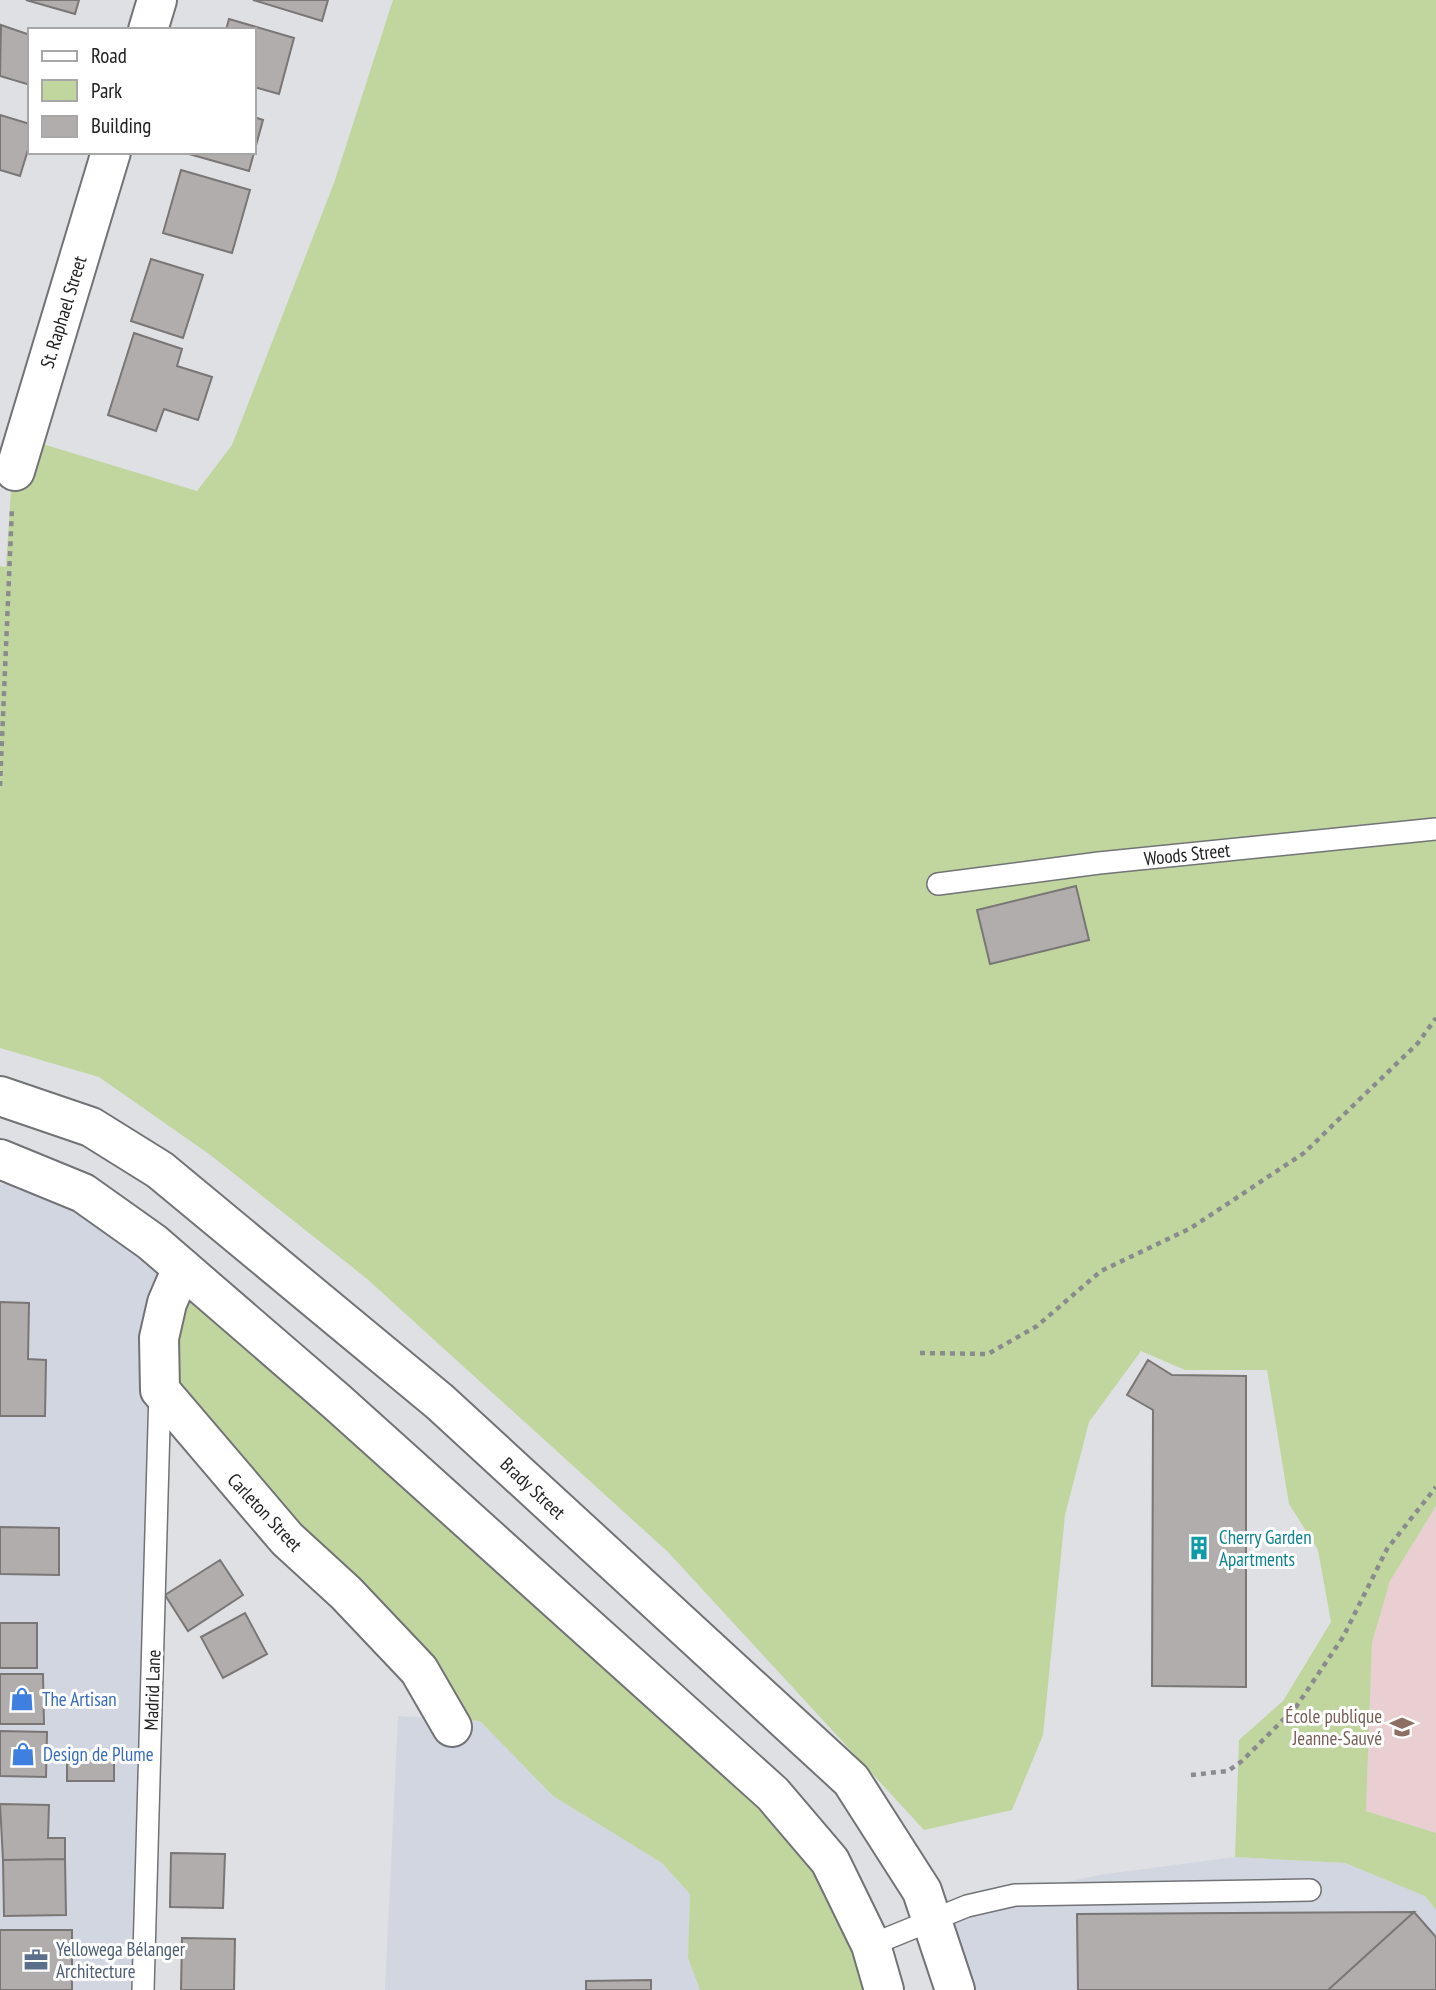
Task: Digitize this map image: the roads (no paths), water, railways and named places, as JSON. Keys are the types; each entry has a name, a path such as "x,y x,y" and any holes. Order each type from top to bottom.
{"main road":[{"path":"149,28 157,0"},
{"name":"St. Raphael Street","path":"8,470 110,154"},
{"name":"Brady Street","path":"0,1096 90,1127 160,1170 440,1402 851,1780 922,1891 955,1990"},
{"path":"11,1171 83,1193 152,1242 773,1794 830,1861 871,1945 884,1990"},
{"path":"160,1390 159,1338 167,1303 182,1268"},
{"name":"Carleton Street","path":"160,1390 287,1539 346,1593 419,1670 452,1727"}],"lane":[{"name":"Woods Street","path":"938,884 1099,863 1436,829"},
{"name":"Madrid Lane","path":"143,1990 160,1390"},
{"path":"871,1945 967,1906 1015,1895 1310,1890"}],"place":[{"name":"Cherry Garden Apartments","path":"1199,1548"},
{"name":"The Artisan","path":"22,1699"},
{"name":"École publique Jeanne-Sauvé","path":"1402,1727"},
{"name":"Design de Plume","path":"23,1754"},
{"name":"Yellowega Bélanger Architecture","path":"36,1960"}]}
